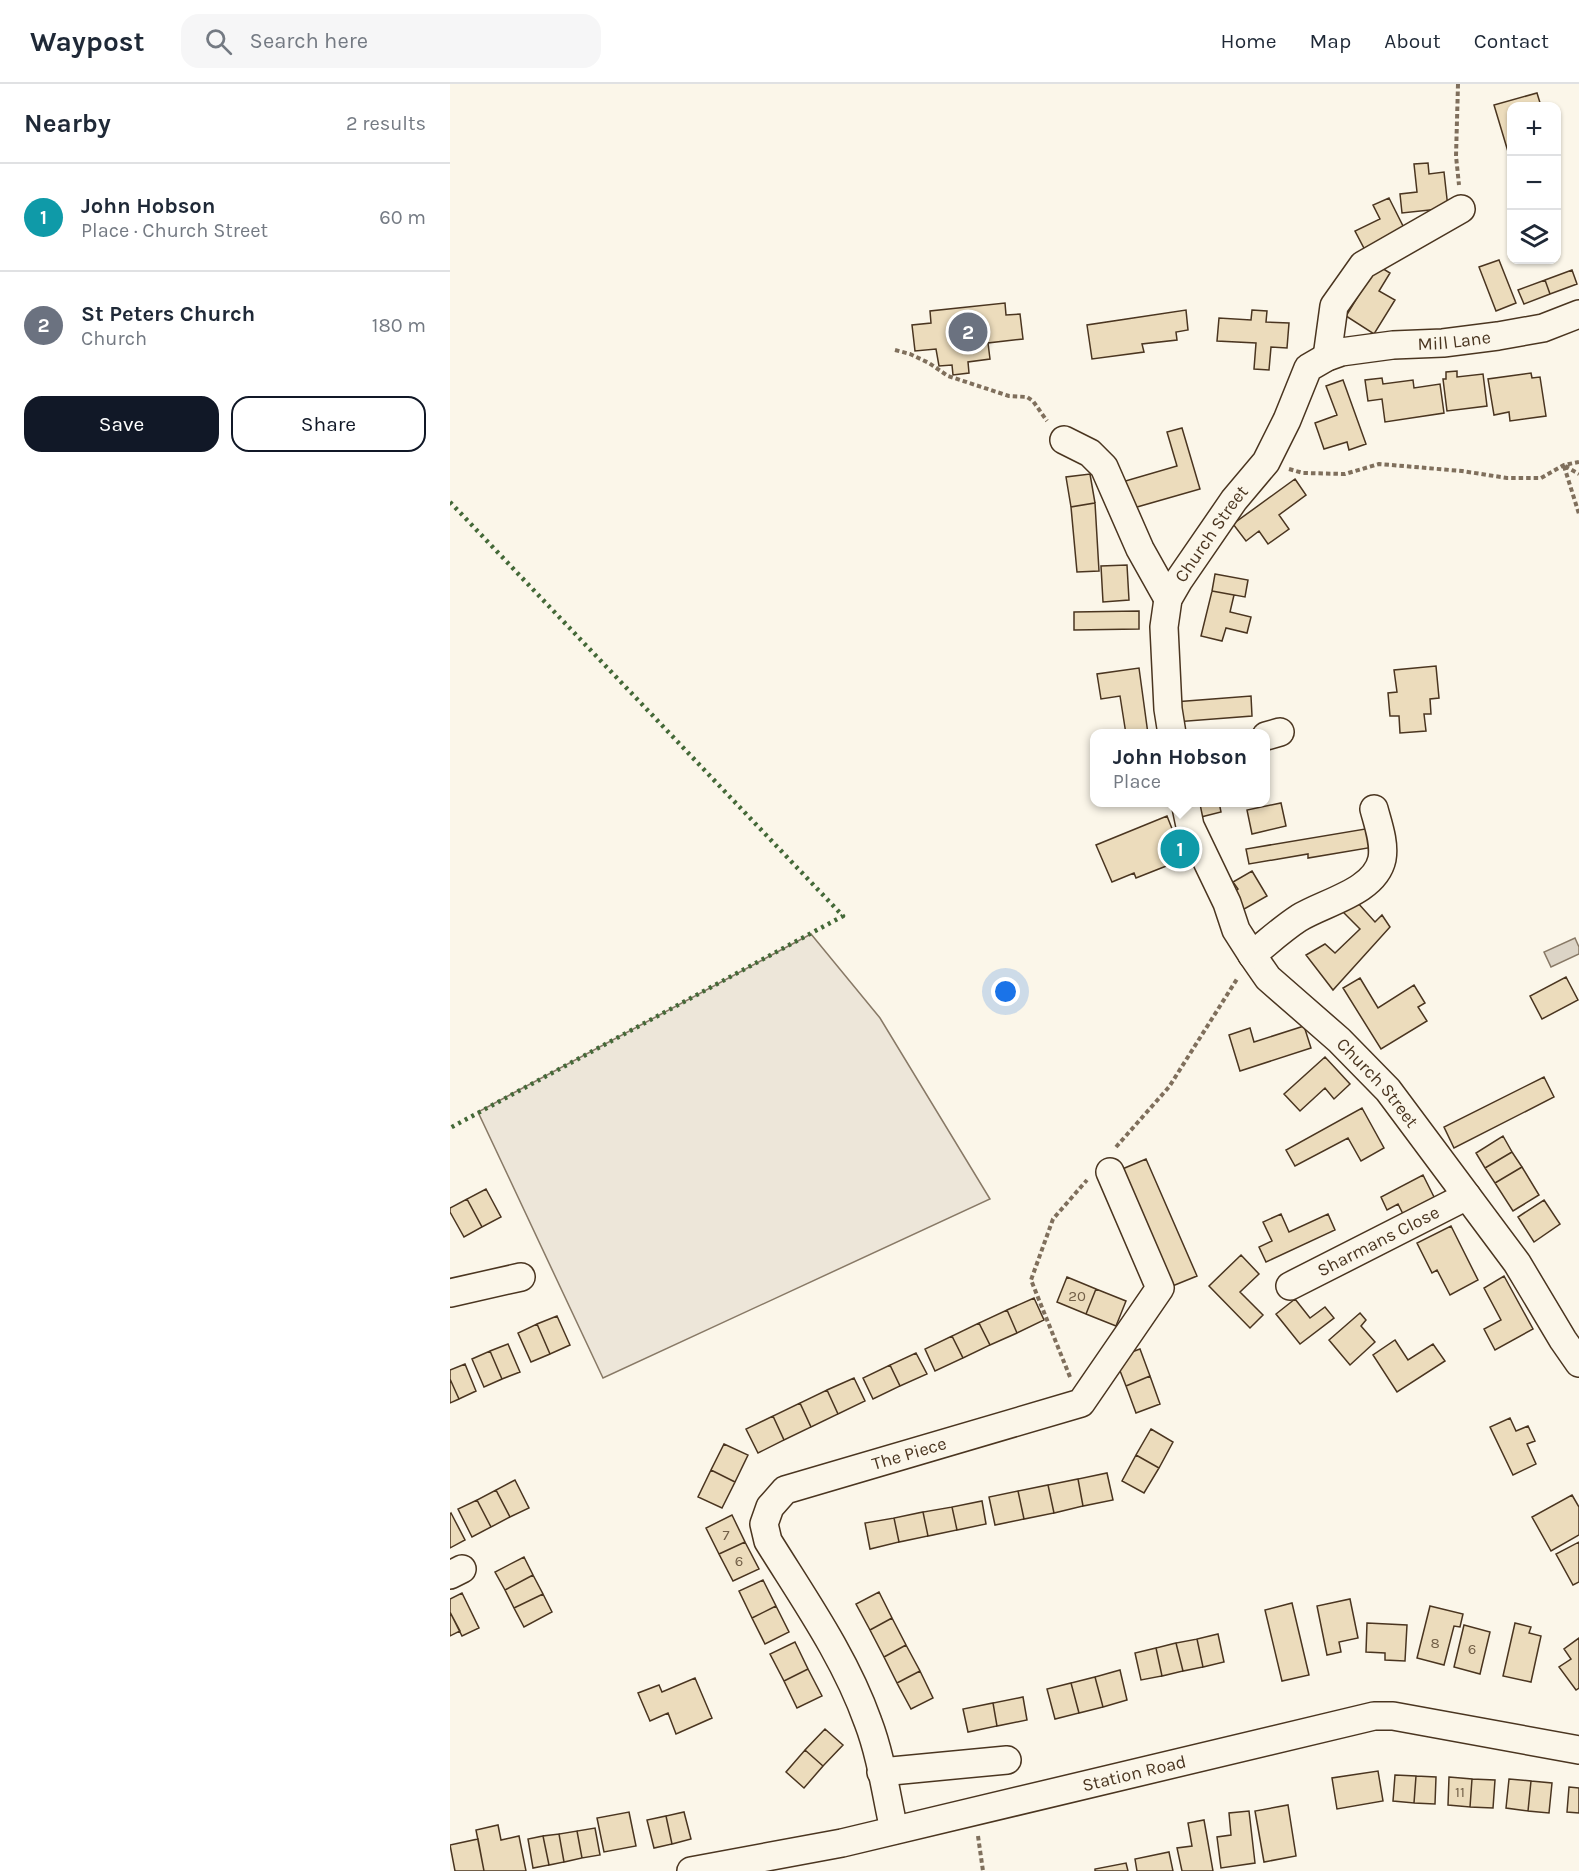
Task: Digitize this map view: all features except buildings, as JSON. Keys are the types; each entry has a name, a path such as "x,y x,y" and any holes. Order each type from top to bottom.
{"street":[{"path":"1327,357 1334,306 1363,265 1461,209"},
{"name":"Mill Lane","path":"1327,357 1341,352 1393,345 1443,343 1498,336 1544,328 1579,314"},
{"name":"Church Street","path":"1171,729 1164,639 1168,599 1234,500 1266,462 1287,420 1308,368 1327,357"},
{"path":"1064,440 1090,453 1104,467 1140,549 1168,599"},
{"name":"Church Street","path":"1186,807 1190,826 1227,903 1236,930 1268,978 1339,1040 1388,1090 1517,1263 1579,1364"},
{"path":"1252,955 1299,918 1362,887 1376,874 1382,858 1382,840 1374,809"},
{"name":"The Piece","path":"894,1830 869,1723 831,1644 768,1541 764,1524 770,1507 785,1490 1081,1403 1160,1288 1110,1172"},
{"name":"Sharmans Close","path":"1290,1286 1467,1196"},
{"path":"450,1293 521,1277"},
{"name":"Station Road","path":"691,1871 767,1865 894,1830 1374,1716 1393,1716 1579,1750"},
{"path":"881,1772 1007,1760"}],"path":[{"path":"1458,84 1456,156 1461,209"},
{"path":"895,350 929,363 948,376 1009,396 1027,397 1033,401 1064,440"},
{"path":"1266,462 1303,473 1345,474 1378,465 1462,471 1507,478 1541,478 1564,465 1579,462"},
{"path":"1564,465 1579,474"},
{"path":"1564,465 1579,514"},
{"path":"975,1811 983,1871"}],"shaded area":[{"path":"811,934 880,1018 990,1199 603,1378 478,1112"},
{"path":"1575,938 1579,954 1551,967 1544,952"}],"hedge":[{"path":"450,502 843,916 450,1128"}],"place":[{"name":"St Peters Church","path":"968,332"},
{"name":"John Hobson","path":"1180,849"}]}
